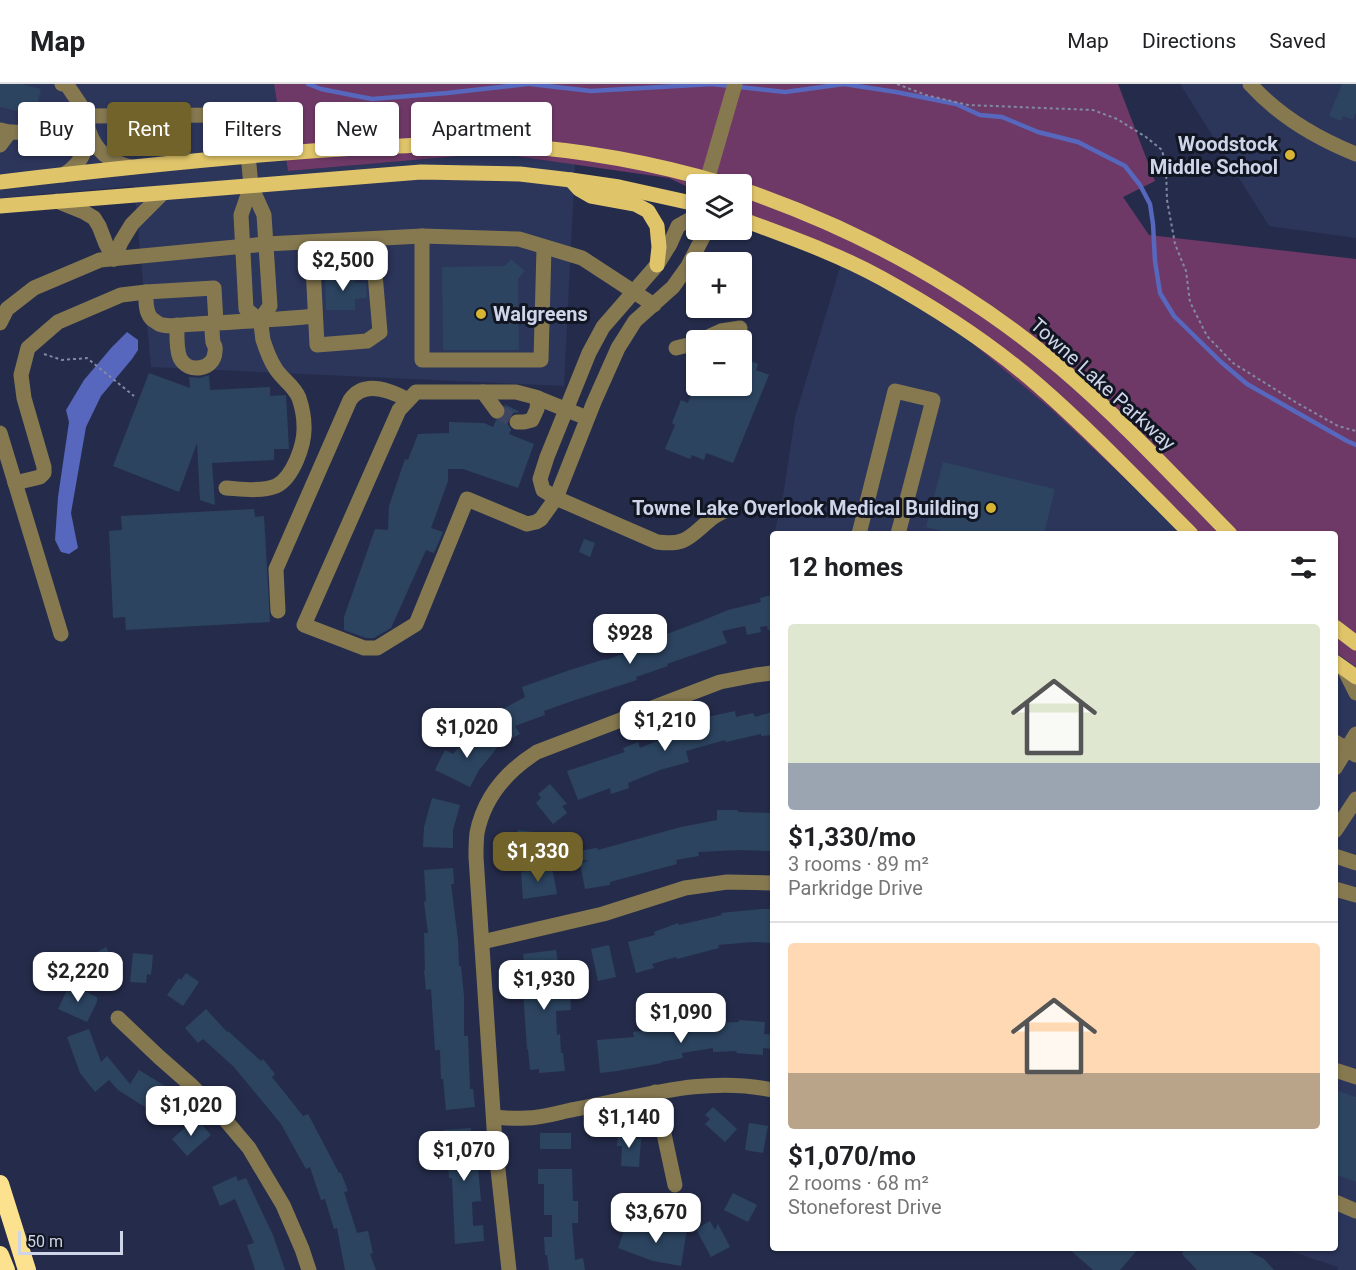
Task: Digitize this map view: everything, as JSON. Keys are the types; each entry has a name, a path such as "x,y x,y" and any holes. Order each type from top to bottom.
{"highway":[{"path":"0,1184 27,1270"},
{"path":"0,1255 6,1270"}],"main road":[{"path":"303,152 456,144 502,145 602,156 686,175"},
{"path":"0,182 237,156"},
{"path":"0,206 421,172 520,174 619,187 686,202"},
{"path":"571,180 579,189 591,196 635,204 648,211 657,226 659,247 657,265"},
{"name":"Towne Lake Parkway","path":"752,193 856,235 936,278 985,309 1090,394 1225,531"},
{"path":"752,223 801,241 883,279 954,322 1036,384 1188,531"},
{"path":"1338,629 1356,643"}],"street":[{"path":"62,84 68,85 77,102"},
{"path":"709,174 735,84"},
{"path":"1250,84 1264,99 1295,123 1333,145 1356,154"},
{"path":"95,123 203,117"},
{"path":"3,136 18,133"},
{"path":"95,144 111,161 131,166"},
{"path":"63,175 78,164 82,156"},
{"path":"225,488 265,489 283,482 293,467 302,446 304,426 299,398 295,390 275,369 268,355 260,321 246,309 241,215 250,186 248,156"},
{"path":"250,186 264,215 270,306 260,321"},
{"path":"114,259 132,224 162,194"},
{"path":"57,201 94,218 114,259"},
{"path":"686,222 678,226 657,265 603,327 589,353 540,479 543,490 555,498 657,542 670,544 680,542 693,535 712,517 727,510"},
{"path":"0,323 7,309 34,288 100,260 266,244 422,236 519,239 582,258 654,305"},
{"path":"422,236 422,360 541,360 544,248"},
{"path":"372,239 380,332 367,341 316,345 313,266 350,258 372,239"},
{"path":"587,418 538,398 516,392 416,392 399,410 304,625 364,648 377,648 416,624 467,499 527,524 541,519 555,498 618,348 635,321 673,287 702,240"},
{"path":"15,483 40,477 44,473 24,398 21,375 28,348 58,322 121,295 214,288 215,354 209,364 197,369 185,365 178,354 177,325"},
{"path":"146,292 147,310 151,319 158,324 260,321 315,316"},
{"path":"727,330 740,328"},
{"path":"676,348 686,346"},
{"path":"278,610 276,569 350,400 355,393 366,388 396,393 408,400"},
{"path":"860,531 895,391 933,400 899,531"},
{"path":"483,392 496,411"},
{"path":"517,422 532,420 537,409 538,398"},
{"path":"0,434 61,634"},
{"path":"1345,669 1356,693"},
{"path":"509,1270 494,1117 476,857 477,834 483,813 504,778 519,763 537,752 720,682 770,673"},
{"path":"1338,763 1356,734"},
{"path":"1338,826 1356,799"},
{"path":"1338,857 1356,863"},
{"path":"482,942 603,914 686,888 727,882 770,883"},
{"path":"1338,889 1356,895"},
{"path":"118,1018 192,1086 249,1148 283,1205 309,1270"},
{"path":"1338,1071 1356,1077"},
{"path":"494,1117 527,1118 655,1092 704,1086 770,1090"},
{"path":"655,1092 675,1185"},
{"path":"1338,1203 1356,1211"}],"path":[{"path":"897,84 926,95 968,105 1093,110 1117,120 1146,137 1162,150 1166,168 1167,200 1176,244 1186,271 1190,302 1207,336 1233,363 1338,426 1356,431"},
{"path":"28,348 62,360 87,358 134,396"}],"shaded area":[{"path":"0,84 274,84 277,102 203,102 203,156 286,156 288,171 460,156 516,156 575,164 564,386 151,367 134,186 0,198"},
{"path":"274,84 1118,84 1155,181 1123,197 1149,235 1356,259 1356,667 1338,654 1338,531 1181,531 1051,409 917,297 752,219 752,174 686,174 686,186 669,178 515,156 552,156 552,102 411,102 411,156 460,156 288,171 286,156 303,156 303,102 277,102"},
{"name":"Woodstock Middle School","path":"1180,84 1356,84 1356,238 1269,226"},
{"path":"841,264 917,297 1051,409 1181,531 775,531 782,503 795,417"},
{"path":"1338,654 1356,667 1356,1270 1337,1270 1338,1267 1290,1251 1338,1251"}],"water":[{"path":"127,332 138,340 138,350 101,396 86,427 71,513 78,548 69,554 61,552 55,540 58,497 69,422 66,410 84,380"}],"building":[{"path":"0,84 22,84 41,89 38,102 18,102 18,111 0,107"},
{"path":"1342,84 1356,84 1356,112 1353,120 1343,116 1341,121 1329,116"},
{"name":"Walgreens","path":"511,259 525,271 518,279 519,350 443,350 442,267 505,266"},
{"path":"355,274 355,283 366,283 367,298 355,299 355,310 326,310 325,275"},
{"path":"752,362 758,364 756,370 769,375 733,463 706,453 704,460 692,455 690,459 665,449 675,425 672,423 681,400 688,403 691,396 752,396"},
{"path":"149,373 190,388 189,377 200,378 209,375 210,390 270,387 270,396 286,395 289,449 274,449 274,460 212,463 215,505 200,500 197,443 179,492 113,466"},
{"path":"504,404 520,412 513,413 508,418 507,423 511,430 509,434 534,444 518,488 463,469 448,469 448,481 431,528 443,532 434,553 426,550 391,628 374,638 366,638 344,630 344,617 375,529 388,530 389,506 405,459 408,460 418,434 449,433 449,422 484,423 493,427 496,420 506,415 507,409"},
{"name":"Towne Lake Overlook Medical Building","path":"943,462 1055,489 1045,531 943,531 926,527"},
{"path":"254,509 255,517 264,516 270,622 126,630 125,617 113,618 109,531 122,530 121,516"},
{"path":"584,539 595,543 590,557 579,552"},
{"path":"770,596 770,630 767,626 760,627 761,632 747,635 745,626 722,631 727,643 667,664 668,666 636,677 637,680 544,711 545,715 515,726 520,734 505,742 490,716 525,697 522,687 647,645 645,638 663,632 664,635 728,610 761,602 760,598"},
{"path":"735,711 736,717 753,713 755,717 770,713 770,735 761,736 761,734 726,742 725,740 686,751 689,762 660,770 628,783 629,788 611,794 610,788 578,800 567,771 625,752 623,748 638,742 640,748 662,739 660,733 689,725 688,721"},
{"path":"474,729 497,748 479,770 470,787 435,770 445,750 453,754"},
{"path":"550,784 567,804 562,806 567,813 553,824 536,803 541,798 538,794"},
{"path":"432,798 460,805 453,830 453,848 423,847 424,827"},
{"path":"717,810 770,813 770,851 698,852 699,856 676,860 677,864 610,882 610,885 585,889 580,863 589,861 559,857 559,854 597,848 598,850 681,827 717,820"},
{"path":"518,830 549,834 546,856 515,852"},
{"path":"552,867 557,894 523,899 521,872"},
{"path":"453,868 454,884 451,884 464,996 464,1036 468,1036 470,1089 473,1089 475,1107 446,1110 443,1079 441,1079 440,1050 435,1050 431,989 426,990 424,970 424,933 428,933 424,902 426,901 424,870"},
{"path":"770,909 770,943 718,945 719,948 652,964 654,968 636,973 628,942 655,935 654,932 678,923 679,925 722,915 721,913"},
{"path":"609,945 616,977 598,981 591,949"},
{"path":"106,947 122,976 98,988 83,960"},
{"path":"556,950 562,991 570,990 571,1010 556,1011 557,1035 560,1034 565,1071 539,1073 539,1069 530,1070 527,1049 523,989 527,989 523,954"},
{"path":"133,953 153,955 151,975 147,974 146,983 130,982"},
{"path":"186,973 199,982 183,1006 167,995 179,978 181,980"},
{"path":"70,984 97,997 97,1002 87,1022 58,1009"},
{"path":"206,1009 227,1032 261,1061 263,1059 275,1074 272,1077 303,1116 308,1114 341,1173 348,1191 344,1192 357,1233 368,1231 373,1253 370,1254 376,1270 345,1270 337,1228 334,1229 325,1199 321,1200 310,1167 306,1169 281,1124 234,1067 203,1039 198,1043 185,1028"},
{"path":"739,1020 765,1022 764,1034 770,1035 770,1049 763,1048 763,1055 736,1053 737,1051 713,1052 713,1048 682,1053 683,1058 662,1063 600,1073 597,1040 634,1037 633,1032 685,1023 686,1033 706,1029 706,1023 739,1022"},
{"path":"89,1029 101,1062 107,1056 130,1084 139,1070 185,1101 167,1124 118,1090 109,1080 95,1092 80,1073 67,1037"},
{"path":"1338,1091 1356,1097 1356,1182 1338,1175"},
{"path":"713,1107 737,1129 725,1142 705,1124 710,1119 705,1115"},
{"path":"196,1118 211,1135 187,1156 172,1139"},
{"path":"749,1123 768,1126 763,1153 745,1150"},
{"path":"471,1128 471,1134 478,1133 478,1146 476,1146 481,1201 472,1202 473,1226 483,1225 484,1241 455,1244 452,1178 449,1178 447,1147 444,1148 443,1130"},
{"path":"618,1132 634,1133 633,1139 641,1139 639,1167 621,1166 622,1146 617,1146"},
{"path":"540,1133 571,1133 571,1149 540,1149"},
{"path":"538,1169 572,1169 573,1201 578,1201 578,1223 572,1223 575,1260 583,1258 585,1270 549,1270 544,1237 552,1237 552,1215 544,1215 544,1184 538,1184"},
{"path":"236,1176 238,1181 246,1178 273,1235 285,1270 255,1270 247,1245 254,1243 235,1199 220,1206 212,1187"},
{"path":"733,1193 757,1205 748,1222 724,1210"},
{"path":"710,1221 715,1230 718,1224 730,1247 711,1257 696,1229"},
{"path":"663,1224 687,1229 681,1266 653,1261 618,1248 625,1228 637,1232 639,1226 661,1234"},
{"path":"1071,1251 1136,1251 1120,1270 1093,1270"},
{"path":"1184,1251 1249,1251 1264,1259 1274,1270 1197,1270 1182,1254"}],"waterway":[{"path":"308,84 321,89 372,99 527,84"},
{"path":"530,84 591,91 712,84 785,92 844,84 956,104 980,115 1002,117 1038,132 1078,142 1125,166 1140,185 1150,204 1160,293 1174,316 1247,384 1356,445"}],"tunnel":[{"path":"497,411 517,422"}],"place":[{"name":"Woodstock Middle School","path":"1290,155"},
{"name":"Walgreens","path":"481,314"},
{"name":"Towne Lake Overlook Medical Building","path":"991,508"}]}
